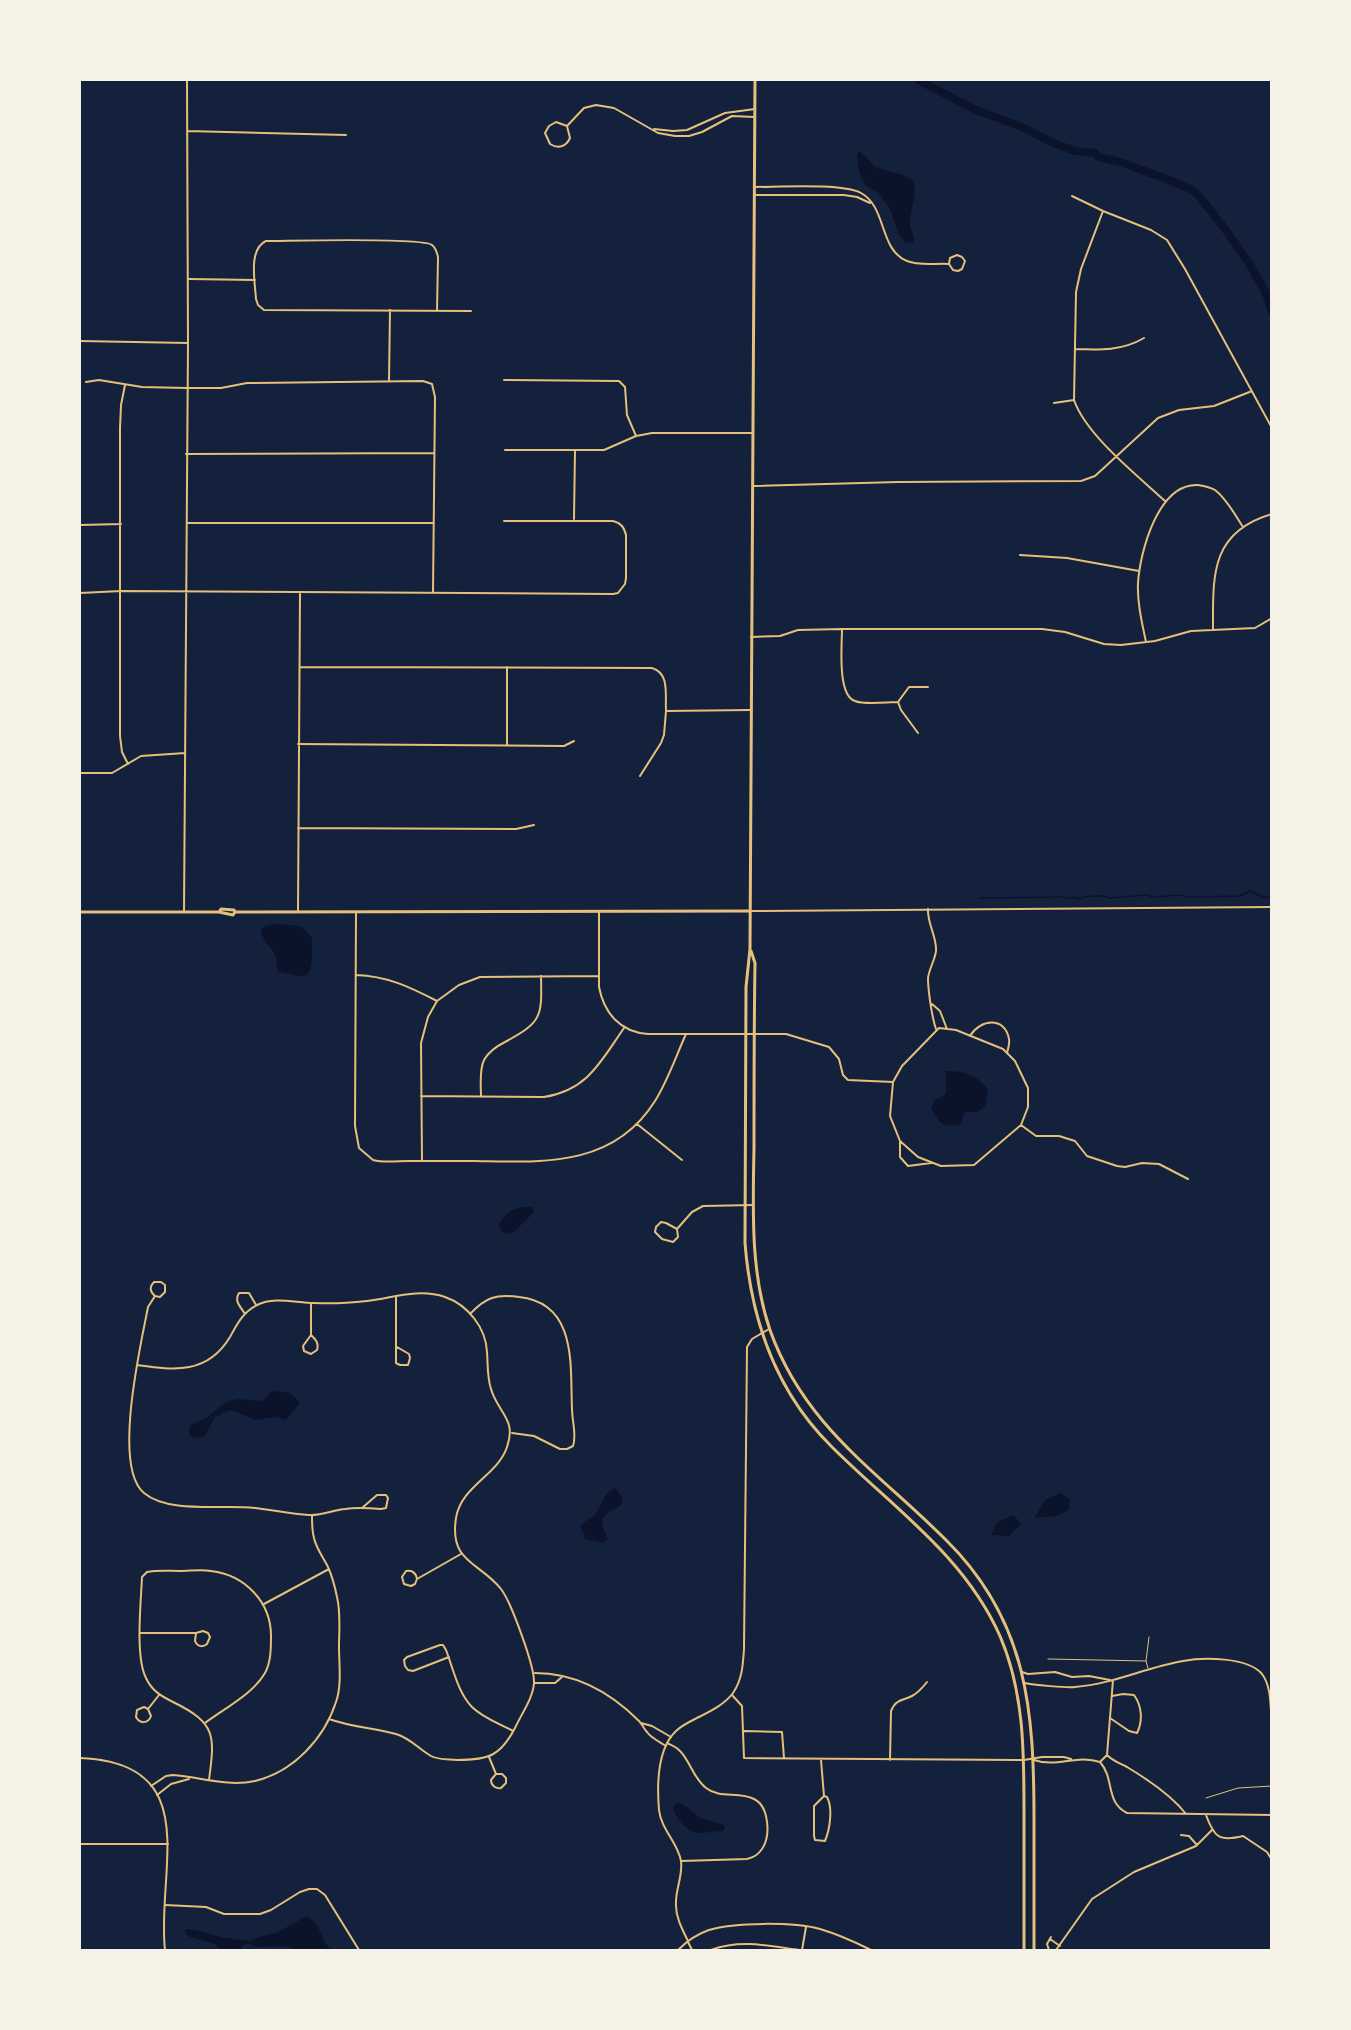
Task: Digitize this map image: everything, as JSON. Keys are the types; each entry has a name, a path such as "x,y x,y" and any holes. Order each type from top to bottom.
{"main road":[{"path":"755,80 750,949 746,987 745,1205 748,1274 761,1333 780,1377 815,1430 938,1546 964,1575 1000,1636 1021,1712 1024,1760 1024,1950"},
{"path":"80,912 219,912 233,915 235,912 750,911"},
{"path":"750,949 755,963 755,1255 760,1293 770,1329 798,1389 824,1424 862,1463 948,1541 970,1566 999,1613 1015,1647 1031,1716 1034,1760 1034,1950"}],"street":[{"path":"184,912 188,344 187,80"},
{"path":"567,126 584,108 602,104 614,108 658,134 665,135 694,134 727,118 755,117"},
{"path":"652,129 673,131 693,128 725,114 755,109"},
{"path":"556,122 567,126 570,134 568,142 561,147 550,144 545,133 549,126 556,122"},
{"path":"693,128 694,134"},
{"path":"187,131 346,135"},
{"path":"755,187 838,188 859,191 866,196 876,210 894,252 908,262 949,264"},
{"path":"804,188 804,195"},
{"path":"837,195 838,188"},
{"path":"754,195 837,195 857,197 871,203"},
{"path":"1072,196 1151,230 1167,240 1272,429"},
{"path":"1104,211 1078,282 1075,303 1074,400 1086,422 1117,456 1165,501"},
{"path":"437,311 438,257 434,246 422,242 266,241 260,244 256,252 256,299 258,305 264,309 437,311 471,311"},
{"path":"954,255 962,257 964,261 962,269 958,271 951,268 949,264 950,258 954,255"},
{"path":"188,279 255,280"},
{"path":"389,381 390,310"},
{"path":"1075,349 1117,349 1144,338"},
{"path":"80,341 188,344"},
{"path":"86,382 99,380 125,385 187,388 221,388 246,383 423,381 432,384 435,397 433,593"},
{"path":"504,380 619,381 625,387 627,415 636,436"},
{"path":"125,385 120,416 120,736 122,752 128,765"},
{"path":"753,486 1088,480 1158,418 1179,410 1214,406 1252,391"},
{"path":"1054,403 1074,400"},
{"path":"505,450 604,450 636,436 652,433 753,433"},
{"path":"574,521 575,450"},
{"path":"186,454 434,453"},
{"path":"1146,643 1139,603 1139,571 1144,547 1165,501 1180,489 1188,486 1213,489 1225,500 1243,527"},
{"path":"1213,629 1213,581 1216,564 1228,542 1243,527 1272,514"},
{"path":"80,593 121,591 613,594 620,591 626,578 626,535 622,525 613,521 504,521"},
{"path":"187,523 434,523"},
{"path":"80,525 121,524"},
{"path":"1020,555 1067,558 1139,571"},
{"path":"297,913 300,593"},
{"path":"751,637 780,636 798,630 1042,629 1065,632 1104,644 1121,645 1146,643 1191,631 1255,628 1272,618"},
{"path":"842,629 843,682 846,693 856,702 898,702"},
{"path":"300,667 656,669 662,673 665,681 664,735 640,776"},
{"path":"507,667 507,746"},
{"path":"898,702 909,687 928,687"},
{"path":"898,702 901,710 918,733"},
{"path":"666,711 751,710"},
{"path":"298,744 564,746 574,741"},
{"path":"80,773 112,772 141,756 185,753"},
{"path":"298,828 516,829 534,825"},
{"path":"750,911 1272,907"},
{"path":"928,909 936,950 928,978 932,1003 931,1015 936,1030"},
{"path":"599,911 599,987 604,1005 624,1028 639,1034 786,1034 829,1047 839,1059 843,1075 848,1080 893,1082"},
{"path":"356,912 355,1126 357,1142 362,1152 378,1161 538,1162 566,1159 605,1146 637,1124 657,1098 686,1034"},
{"path":"356,975 378,976 397,981 437,1001"},
{"path":"422,1161 421,1043 428,1017 437,1001 447,992 470,979 490,976 599,976"},
{"path":"481,1097 484,1060 497,1046 535,1023 542,1005 541,976"},
{"path":"932,1003 940,1011 947,1029"},
{"path":"970,1036 975,1028 985,1022 995,1023 1004,1028 1010,1039 1007,1053"},
{"path":"421,1096 544,1097 572,1089 581,1084 594,1071 624,1028"},
{"path":"900,1141 918,1157 932,1162 940,1166 974,1165 1021,1125 1028,1107 1028,1088 1015,1061 1003,1049 970,1036 939,1028 902,1066 893,1082 890,1116 900,1141 900,1157 908,1166 932,1162"},
{"path":"637,1124 682,1160"},
{"path":"1021,1125 1036,1136 1059,1136 1075,1142 1087,1156 1097,1160 1125,1167 1142,1163 1159,1164 1188,1179"},
{"path":"676,1229 692,1212 703,1206 754,1205"},
{"path":"661,1222 676,1229 678,1237 673,1242 662,1239 656,1232 656,1227 661,1222"},
{"path":"154,1282 161,1282 165,1285 165,1292 160,1296 154,1296 151,1287 154,1282"},
{"path":"245,1314 237,1302 236,1297 239,1293 249,1293 256,1305"},
{"path":"137,1365 183,1370 204,1362 220,1350 245,1314 256,1305 273,1301 345,1304 421,1293 442,1296 459,1304 478,1324 486,1343 488,1378 492,1392 508,1420 511,1433 501,1460 472,1488 461,1503 457,1512 455,1532 461,1554 470,1565 493,1580 503,1591 534,1673 534,1683 527,1703 503,1748 489,1757 464,1760 433,1758 402,1736 349,1726 329,1719"},
{"path":"154,1296 148,1307 131,1413 130,1451 133,1477 135,1483 146,1495 175,1506 233,1506 312,1516 344,1509 386,1508 388,1498 386,1495 376,1495 362,1508"},
{"path":"470,1314 483,1301 499,1296 536,1301 545,1305 558,1318 571,1355 573,1446 560,1449 534,1436 511,1433"},
{"path":"396,1297 396,1363 408,1365 410,1354 397,1347"},
{"path":"311,1303 311,1335 303,1346 304,1351 311,1354 317,1350 318,1346 318,1341 311,1335"},
{"path":"692,1950 680,1924 676,1907 681,1861 659,1811 660,1768 670,1737 682,1726 713,1710 732,1695 741,1676 744,1649 747,1347 749,1341 770,1329"},
{"path":"151,1786 166,1776 173,1775 245,1782 266,1777 280,1771 306,1750 329,1719 338,1694 340,1613 329,1569 315,1542 312,1516"},
{"path":"417,1579 416,1574 409,1571 402,1577 404,1584 409,1587 416,1584 417,1579 461,1554"},
{"path":"264,1604 329,1569"},
{"path":"205,1723 255,1686 268,1668 271,1630 264,1604 255,1592 239,1580 210,1570 149,1571 143,1574 142,1668 150,1685 159,1695 196,1714 205,1723 212,1748 209,1780"},
{"path":"141,1632 196,1634 203,1631 208,1633 210,1640 207,1644 198,1645 195,1641 196,1634"},
{"path":"449,1657 413,1671 408,1670 405,1666 407,1657 440,1645 445,1648 449,1657 462,1691 470,1704 478,1712 513,1731"},
{"path":"1025,1683 1073,1687 1113,1680 1184,1660 1221,1660 1251,1665 1263,1674 1267,1683 1272,1723"},
{"path":"1022,1672 1028,1674 1055,1671 1072,1677 1089,1676 1113,1680"},
{"path":"534,1673 556,1673 583,1681 602,1692 641,1723 648,1734 680,1751 695,1777 706,1788 718,1794 752,1797 766,1811 766,1837 763,1848 756,1856 747,1859 681,1861"},
{"path":"534,1683 555,1683 562,1676"},
{"path":"1100,1762 1107,1755 1113,1680"},
{"path":"890,1760 891,1711 897,1701 911,1697 927,1682"},
{"path":"148,1709 159,1695"},
{"path":"732,1695 742,1706 744,1758 1034,1760 1042,1763 1089,1758 1100,1762 1107,1770 1112,1798 1119,1809 1136,1815 1272,1815"},
{"path":"1109,1717 1129,1731 1137,1733 1140,1726 1138,1701 1134,1695 1112,1696"},
{"path":"144,1707 148,1709 151,1716 148,1720 139,1721 136,1717 137,1710 144,1707"},
{"path":"641,1723 652,1726 670,1737"},
{"path":"744,1731 782,1732 784,1758"},
{"path":"1107,1755 1178,1804 1186,1814"},
{"path":"489,1757 496,1774"},
{"path":"80,1758 106,1760 124,1766 142,1777 157,1795 167,1822 165,1950"},
{"path":"821,1760 824,1796 830,1802 829,1832 825,1841 820,1842 815,1840 814,1836 814,1806 824,1796"},
{"path":"500,1773 506,1778 505,1785 501,1788 496,1788 492,1784 491,1780 496,1774 500,1773"},
{"path":"157,1795 171,1784 191,1778"},
{"path":"1206,1815 1212,1830 1221,1838 1228,1840 1243,1836 1267,1851 1272,1860"},
{"path":"1056,1950 1092,1899 1134,1872 1197,1845 1212,1830"},
{"path":"1181,1835 1189,1836 1197,1845"},
{"path":"80,1844 168,1844"},
{"path":"165,1905 206,1907 224,1914 260,1914 300,1892 317,1889 325,1895 359,1950"},
{"path":"678,1950 688,1941 708,1931 727,1927 776,1924 821,1929 871,1950"},
{"path":"711,1950 740,1943 800,1950 806,1926"},
{"path":"1049,1950 1047,1947 1051,1938 1060,1946"},
{"path":"858,1950 860,1945"}],"lane":[{"path":"1149,1637 1146,1661 1149,1670"},
{"path":"1048,1659 1146,1661"},
{"path":"1206,1798 1238,1788 1272,1786"}],"water":[{"path":"860,151 875,167 913,180 915,191 910,224 913,243 905,242 898,233 890,209 878,192 866,186 862,180 857,154"},
{"path":"275,924 301,926 312,937 312,962 307,975 279,972 276,957 261,933 264,926"},
{"path":"946,1071 975,1077 988,1090 985,1107 977,1112 965,1112 960,1125 944,1125 936,1117 931,1107 935,1100 946,1094"},
{"path":"521,1207 533,1207 534,1212 515,1231 508,1234 503,1233 499,1226 502,1219"},
{"path":"275,1391 290,1393 299,1401 286,1420 275,1417 255,1420 231,1410 215,1417 204,1437 195,1438 189,1435 189,1427 192,1424 206,1418 228,1401 238,1399 263,1401"},
{"path":"615,1488 623,1498 621,1505 604,1518 603,1526 608,1539 603,1543 585,1539 580,1527 596,1513 606,1496"},
{"path":"1060,1493 1070,1499 1069,1510 1056,1516 1034,1518 1045,1500"},
{"path":"1014,1515 1021,1524 1009,1536 991,1535 997,1522"},
{"path":"676,1803 683,1804 700,1818 722,1824 725,1827 723,1831 699,1833 690,1830 676,1816 673,1807"},
{"path":"307,1916 315,1923 331,1950 298,1950 285,1946 256,1947 250,1944 243,1945 241,1950 218,1950 216,1944 190,1937 185,1933 186,1929 191,1929 221,1937 251,1941 276,1933"}],"waterway":[{"path":"918,80 976,110 1022,127 1053,143 1075,151 1095,153 1098,157 1120,162 1192,190 1225,229 1248,262 1266,293 1272,312"},
{"path":"980,898 1240,896 1250,891 1263,897 1272,897"}]}
